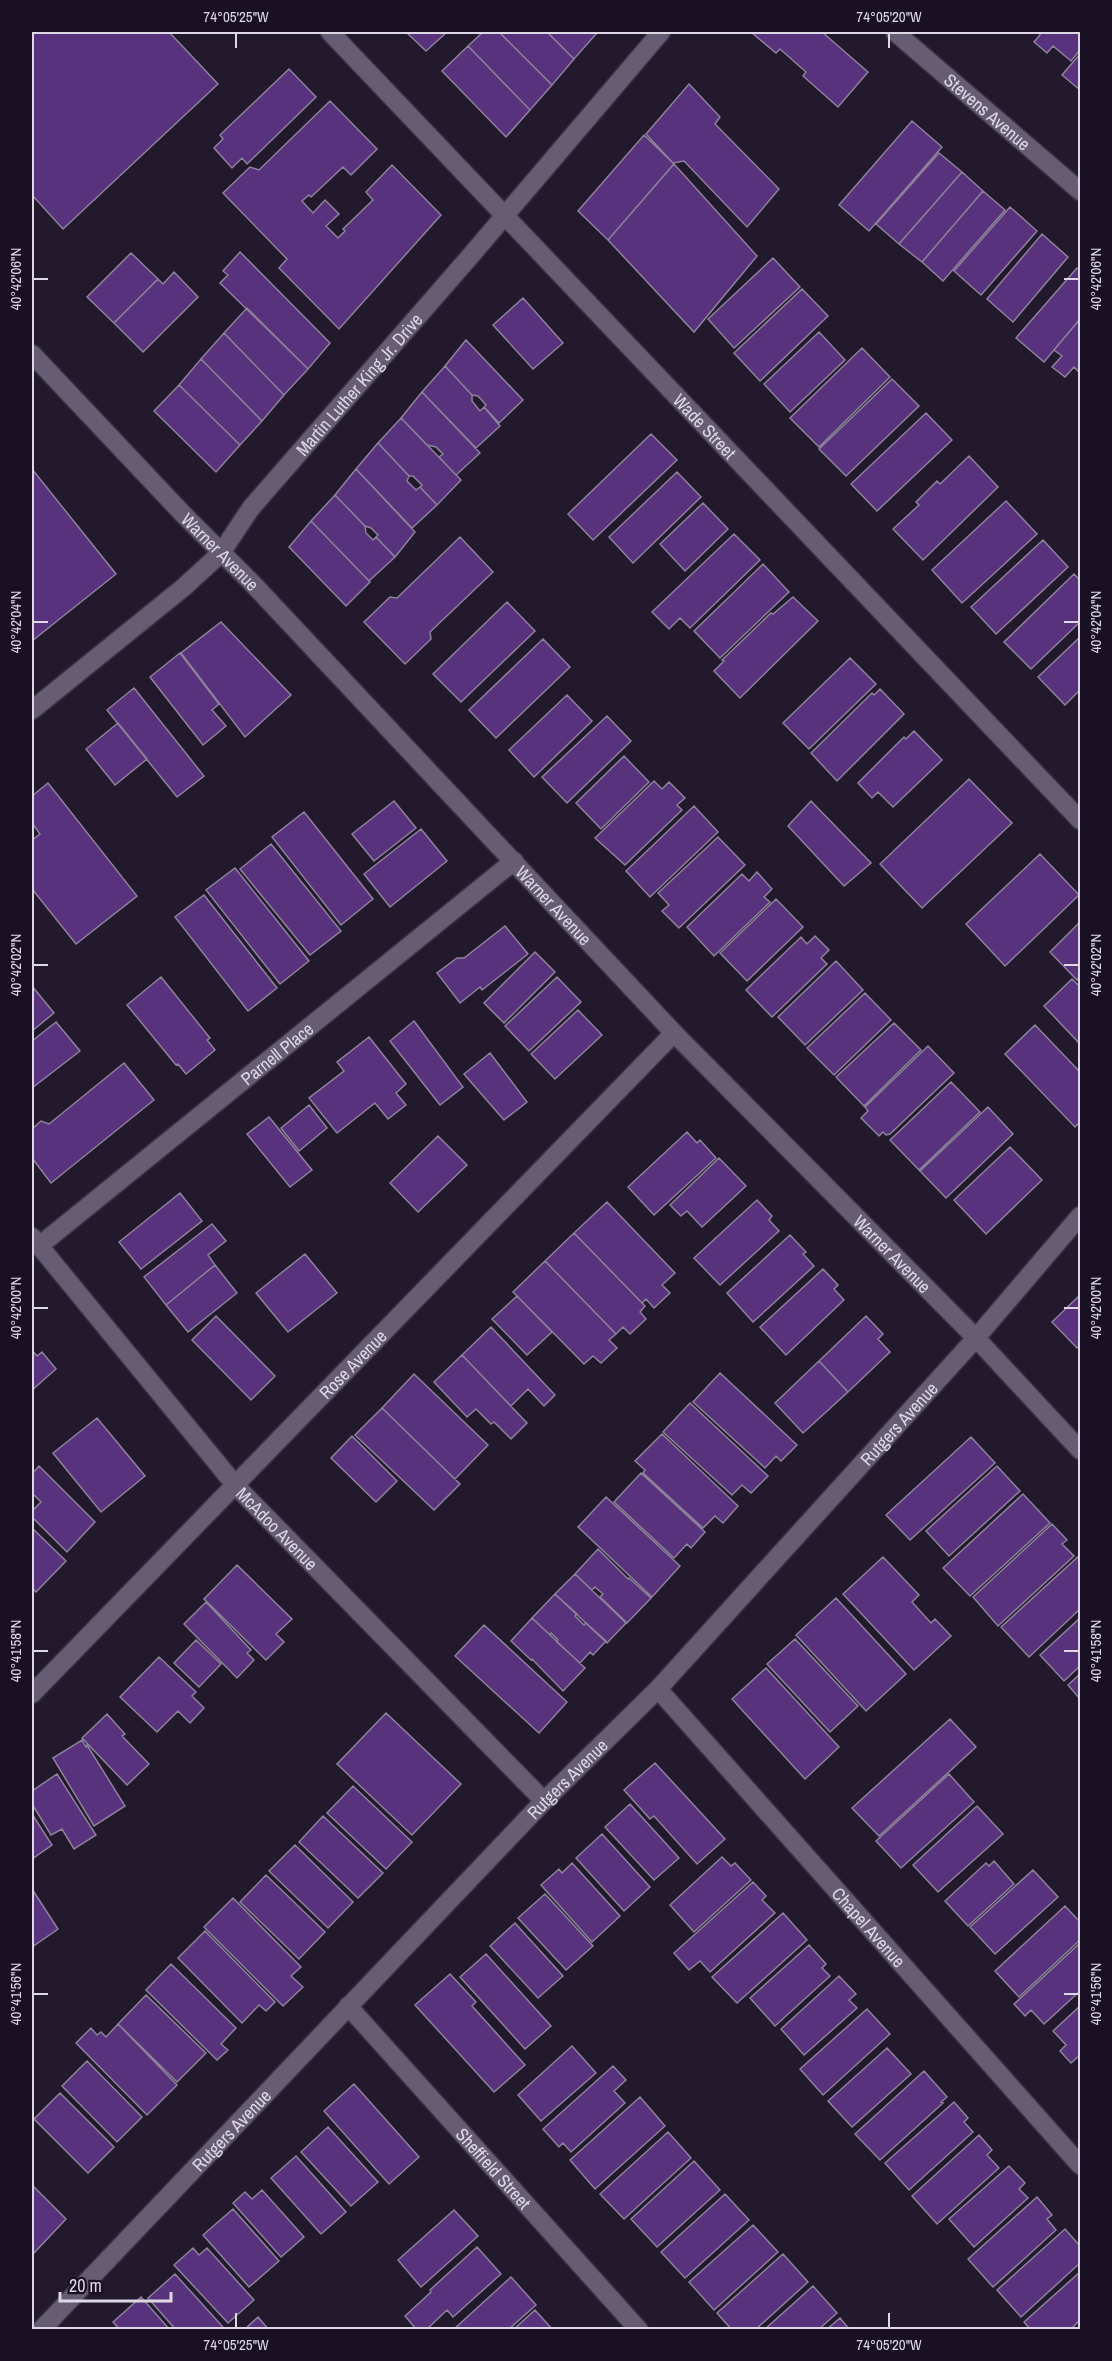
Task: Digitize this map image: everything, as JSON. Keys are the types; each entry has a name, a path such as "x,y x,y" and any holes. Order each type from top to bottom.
{"street":[{"name":"Wade Street","path":"330,32 1080,820"},
{"name":"Martin Luther King Jr. Drive","path":"32,710 175,594 221,553 250,508 661,32"},
{"name":"Stevens Avenue","path":"895,32 1080,191"},
{"name":"Warner Avenue","path":"32,354 252,583 674,1033 976,1338 1080,1450"},
{"name":"Parnell Place","path":"35,1241 514,861"},
{"name":"Rose Avenue","path":"32,1694 674,1033"},
{"name":"Rutgers Avenue","path":"49,2327 348,2006 544,1801 658,1689 976,1338 1080,1216"},
{"name":"McAdoo Avenue","path":"35,1241 236,1486 544,1801"},
{"name":"Chapel Avenue","path":"658,1689 1080,2164"},
{"name":"Sheffield Street","path":"348,2006 639,2330"}],"building":[{"path":"32,32 169,32 218,84 63,229 32,195"},
{"path":"406,32 447,32 426,51"},
{"path":"483,32 499,32 552,85 530,110 468,46"},
{"path":"499,32 547,32 574,59 552,85"},
{"path":"547,32 594,32 596,34 574,59"},
{"path":"751,32 822,32 868,72 838,107 803,76 806,72 780,49 776,53"},
{"path":"1040,32 1080,32 1080,50 1071,61 1053,46 1047,53 1034,42"},
{"path":"468,46 530,110 506,137 442,71"},
{"path":"1080,54 1080,90 1062,75"},
{"path":"289,69 316,97 247,164 242,158 232,168 214,148 223,139 220,135"},
{"path":"689,84 720,117 715,124 779,189 747,227 684,161 673,163 646,134"},
{"path":"330,101 377,149 351,175 343,167 311,197 309,195 302,201 313,213 325,200 339,214 326,226 338,238 345,231 343,229 373,200 366,192 392,165 441,215 339,329 279,268 287,259 223,193 250,167 259,170"},
{"path":"912,121 942,147 869,231 839,205"},
{"path":"644,135 674,164 608,240 578,211"},
{"path":"939,153 962,172 899,244 876,224"},
{"path":"674,164 757,256 694,332 608,240"},
{"path":"962,172 983,191 922,262 899,244"},
{"path":"983,191 1005,210 943,281 922,262"},
{"path":"1010,207 1037,231 981,295 954,271"},
{"path":"1042,234 1068,257 1013,322 987,299"},
{"path":"240,252 330,343 308,369 220,283 228,275 223,271"},
{"path":"131,253 158,279 114,323 87,297"},
{"path":"773,258 800,287 734,348 708,319"},
{"path":"1077,268 1080,270 1080,319 1044,362 1016,338"},
{"path":"174,272 198,297 143,352 114,323 158,279 163,284"},
{"path":"802,289 828,316 760,381 734,353"},
{"path":"523,298 563,343 533,369 493,325"},
{"path":"247,308 308,369 284,395 224,333"},
{"path":"1080,319 1080,373 1074,367 1065,377 1052,367 1062,356 1054,350"},
{"path":"819,332 845,360 790,412 764,384"},
{"path":"224,333 284,395 262,421 201,359"},
{"path":"466,340 523,400 499,423 484,407 486,405 478,396 472,395 445,366"},
{"path":"862,348 890,377 819,447 790,418"},
{"path":"201,359 262,421 240,445 179,385"},
{"path":"445,366 472,395 472,401 480,411 484,407 500,426 476,448 422,392"},
{"path":"892,379 919,406 846,476 819,449"},
{"path":"179,385 240,445 216,472 154,411"},
{"path":"422,392 480,453 456,475 439,457 443,454 436,447 427,445 401,418"},
{"path":"926,413 952,440 877,511 851,484"},
{"path":"401,418 461,480 437,505 420,487 422,485 413,476 409,476 378,443"},
{"path":"651,434 677,460 593,540 568,514"},
{"path":"378,443 409,476 407,481 416,490 420,487 437,505 412,528 356,469"},
{"path":"969,456 998,487 923,560 893,529 919,505 916,502 937,481 940,484"},
{"path":"32,469 116,574 32,641"},
{"path":"356,469 415,532 395,557 376,537 378,535 365,526 335,495"},
{"path":"677,472 701,497 633,563 609,537"},
{"path":"335,495 365,526 366,533 373,540 376,537 395,557 369,581 311,521"},
{"path":"1006,501 1037,534 962,603 932,570"},
{"path":"703,503 728,529 685,571 660,544"},
{"path":"311,521 370,582 346,606 289,547"},
{"path":"734,534 760,560 690,628 680,618 669,629 652,612"},
{"path":"460,537 493,572 430,632 431,639 405,664 364,622 390,597 397,598"},
{"path":"1043,540 1068,567 996,634 971,607"},
{"path":"763,564 789,592 720,658 694,631"},
{"path":"1074,574 1080,580 1080,622 1031,669 1004,642"},
{"path":"793,597 818,621 740,698 714,671 724,661 722,660 771,613 773,614"},
{"path":"507,602 535,631 461,702 433,674"},
{"path":"221,622 291,695 245,737 181,653"},
{"path":"1080,637 1080,690 1065,705 1038,677"},
{"path":"543,639 570,667 496,738 469,710"},
{"path":"180,653 219,704 212,710 226,726 203,745 150,677"},
{"path":"850,658 876,684 809,749 783,723"},
{"path":"134,688 204,776 177,797 107,710"},
{"path":"880,689 904,714 837,781 811,753 872,693 874,695"},
{"path":"567,695 592,721 534,777 509,750"},
{"path":"607,716 631,741 567,803 542,777"},
{"path":"118,723 147,759 115,785 86,749"},
{"path":"914,731 942,760 893,807 878,792 872,798 858,783 904,737 906,739"},
{"path":"624,756 649,782 601,829 576,803"},
{"path":"969,779 1012,823 922,908 880,864"},
{"path":"654,781 662,789 669,782 685,798 677,805 682,810 625,865 595,838"},
{"path":"48,783 137,896 76,944 32,889 32,840 40,834 32,823 32,796"},
{"path":"394,801 416,828 374,861 352,834"},
{"path":"811,801 871,863 844,886 788,826"},
{"path":"694,806 718,832 650,897 626,871"},
{"path":"304,812 373,899 341,925 272,837"},
{"path":"421,829 447,861 390,907 364,874"},
{"path":"718,837 745,865 679,928 662,911 669,905 658,893"},
{"path":"271,844 341,931 310,955 240,869"},
{"path":"1040,854 1079,895 1005,966 966,924"},
{"path":"235,868 309,961 280,984 206,890"},
{"path":"757,872 772,889 764,897 770,902 714,956 687,927 742,874 749,881"},
{"path":"204,895 277,988 248,1011 175,917"},
{"path":"776,899 803,927 747,981 720,953"},
{"path":"1080,922 1080,976 1077,980 1050,952"},
{"path":"505,926 528,954 482,990 480,987 460,1003 437,973 457,958 464,958"},
{"path":"815,936 829,950 821,958 827,964 772,1017 746,990 801,937 807,944"},
{"path":"535,952 555,972 504,1023 484,1003"},
{"path":"836,961 863,990 805,1045 778,1017"},
{"path":"161,977 210,1038 207,1040 215,1050 186,1074 127,1005"},
{"path":"557,977 581,1002 529,1051 505,1026"},
{"path":"1072,979 1080,987 1080,1044 1044,1006"},
{"path":"32,986 54,1013 32,1031"},
{"path":"865,993 891,1020 834,1075 807,1048"},
{"path":"578,1010 602,1035 555,1079 531,1054"},
{"path":"414,1021 463,1087 440,1105 390,1041"},
{"path":"56,1022 80,1051 32,1088 32,1041"},
{"path":"894,1023 921,1050 864,1106 836,1077"},
{"path":"1035,1025 1080,1072 1080,1122 1075,1127 1005,1054"},
{"path":"369,1037 406,1084 396,1093 406,1105 388,1119 375,1103 337,1133 309,1098 344,1071 337,1062"},
{"path":"928,1046 954,1073 890,1134 886,1135 883,1132 879,1136 861,1118 868,1111 865,1107"},
{"path":"490,1053 527,1102 504,1120 464,1074"},
{"path":"124,1063 154,1100 51,1183 32,1158 32,1129 41,1121 49,1124"},
{"path":"951,1082 980,1112 919,1170 890,1140"},
{"path":"309,1105 327,1128 299,1151 281,1128"},
{"path":"988,1107 1013,1134 946,1198 920,1171"},
{"path":"269,1117 312,1170 290,1187 247,1134"},
{"path":"687,1132 697,1143 700,1140 716,1158 654,1215 628,1187"},
{"path":"438,1136 467,1165 418,1212 390,1183"},
{"path":"1010,1147 1042,1180 986,1234 954,1200"},
{"path":"719,1158 746,1186 702,1227 687,1211 681,1216 670,1205"},
{"path":"180,1193 202,1221 141,1269 119,1242"},
{"path":"757,1200 772,1216 769,1220 779,1231 720,1285 694,1258"},
{"path":"607,1202 675,1273 662,1285 670,1293 654,1308 646,1299 642,1303 574,1233"},
{"path":"212,1224 226,1241 208,1255 215,1265 166,1305 144,1277"},
{"path":"574,1233 645,1306 640,1312 646,1319 630,1334 623,1327 616,1334 545,1261"},
{"path":"790,1235 806,1252 803,1254 814,1266 753,1322 727,1293"},
{"path":"305,1254 337,1293 288,1332 256,1293"},
{"path":"545,1261 616,1334 609,1340 617,1348 601,1363 593,1356 584,1364 513,1292"},
{"path":"215,1265 237,1293 188,1332 166,1305"},
{"path":"823,1269 838,1285 834,1289 844,1300 786,1355 760,1327"},
{"path":"1080,1295 1080,1345 1077,1348 1052,1322"},
{"path":"517,1296 552,1332 527,1355 492,1319"},
{"path":"216,1316 275,1376 251,1400 192,1340"},
{"path":"866,1316 883,1334 878,1339 890,1352 848,1392 819,1361"},
{"path":"491,1327 555,1395 544,1406 528,1389 511,1406 462,1355"},
{"path":"32,1350 37,1356 42,1352 56,1369 32,1390"},
{"path":"462,1355 527,1423 511,1439 494,1422 491,1424 476,1409 467,1417 434,1382"},
{"path":"819,1361 848,1392 803,1433 775,1403"},
{"path":"720,1373 797,1445 781,1461 776,1456 765,1468 693,1402"},
{"path":"414,1374 488,1445 455,1479 382,1408"},
{"path":"690,1403 768,1476 751,1493 742,1485 732,1495 663,1432"},
{"path":"382,1408 460,1484 434,1510 355,1435"},
{"path":"97,1418 145,1476 101,1512 53,1453"},
{"path":"662,1434 738,1506 723,1523 715,1516 703,1528 643,1473 645,1470 635,1461"},
{"path":"352,1436 397,1481 376,1502 331,1458"},
{"path":"971,1437 995,1463 910,1540 886,1515"},
{"path":"39,1466 95,1522 67,1552 32,1517 32,1511 41,1502 32,1493 32,1474"},
{"path":"997,1466 1020,1491 949,1556 926,1531"},
{"path":"641,1473 705,1532 691,1548 687,1544 674,1558 614,1502"},
{"path":"1023,1494 1050,1523 970,1596 943,1568"},
{"path":"606,1497 680,1566 652,1597 578,1527"},
{"path":"1052,1524 1067,1540 1062,1544 1074,1556 998,1626 973,1597"},
{"path":"32,1528 66,1561 36,1592 32,1588"},
{"path":"598,1549 651,1598 627,1623 600,1597 603,1594 595,1587 592,1590 575,1574"},
{"path":"1080,1555 1080,1609 1029,1657 1001,1627"},
{"path":"883,1557 919,1595 912,1602 931,1623 935,1619 951,1636 914,1670 843,1594"},
{"path":"237,1565 292,1619 276,1634 284,1642 266,1660 204,1599"},
{"path":"575,1574 626,1623 607,1643 555,1594"},
{"path":"555,1594 577,1614 575,1616 584,1625 586,1623 606,1641 593,1655 590,1652 580,1663 557,1642 558,1640 551,1633 550,1635 532,1618"},
{"path":"836,1598 906,1674 866,1711 796,1635"},
{"path":"206,1602 251,1650 247,1653 254,1660 237,1678 184,1624"},
{"path":"532,1618 585,1668 563,1691 511,1641"},
{"path":"1080,1618 1080,1666 1064,1681 1040,1655"},
{"path":"484,1625 567,1702 539,1733 455,1656"},
{"path":"795,1639 858,1706 830,1732 767,1664"},
{"path":"196,1640 221,1664 199,1687 174,1663"},
{"path":"159,1657 196,1692 192,1696 204,1708 190,1723 178,1711 157,1732 120,1697"},
{"path":"766,1668 839,1747 805,1779 732,1699"},
{"path":"1080,1674 1080,1699 1068,1685"},
{"path":"386,1713 461,1784 412,1835 337,1764"},
{"path":"107,1714 125,1734 122,1736 149,1764 127,1785 82,1738"},
{"path":"950,1719 976,1747 879,1836 852,1808"},
{"path":"82,1740 125,1806 94,1826 53,1758"},
{"path":"655,1763 725,1839 697,1864 654,1816 650,1819 624,1790"},
{"path":"57,1774 96,1835 74,1849 62,1829 51,1835 32,1804 32,1791"},
{"path":"949,1774 974,1802 901,1868 876,1841"},
{"path":"353,1786 412,1842 386,1869 327,1813"},
{"path":"630,1804 679,1858 654,1880 605,1827"},
{"path":"977,1806 1003,1834 938,1892 913,1865"},
{"path":"32,1814 52,1845 32,1859"},
{"path":"323,1816 383,1873 358,1898 299,1842"},
{"path":"602,1834 650,1887 624,1911 576,1858"},
{"path":"295,1845 353,1902 328,1928 269,1871"},
{"path":"722,1857 731,1866 735,1863 751,1880 694,1932 670,1905"},
{"path":"994,1861 1014,1884 968,1926 945,1901 986,1863 989,1866"},
{"path":"572,1863 620,1916 592,1942 541,1885 559,1869 562,1873"},
{"path":"1033,1870 1058,1897 995,1954 970,1927"},
{"path":"266,1875 325,1932 299,1959 240,1902"},
{"path":"753,1882 766,1896 762,1900 775,1913 710,1972 700,1961 689,1970 674,1953"},
{"path":"32,1889 58,1929 32,1947"},
{"path":"545,1894 593,1946 566,1970 518,1918"},
{"path":"233,1898 301,1967 291,1976 303,1987 283,2006 204,1927"},
{"path":"1065,1906 1080,1922 1080,1940 1019,1997 995,1971"},
{"path":"783,1913 807,1940 737,2003 712,1977"},
{"path":"515,1923 563,1976 538,1998 490,1946"},
{"path":"205,1931 275,2002 266,2011 259,2005 242,2023 178,1958"},
{"path":"1080,1943 1080,1991 1044,2024 1031,2010 1025,2016 1014,2004"},
{"path":"809,1945 826,1964 822,1968 830,1976 775,2026 750,1998"},
{"path":"486,1954 551,2026 525,2049 460,1977"},
{"path":"171,1964 236,2028 221,2044 228,2050 217,2060 146,1990"},
{"path":"450,1974 476,2002 472,2006 525,2065 494,2092 415,2005"},
{"path":"839,1976 856,1994 849,2000 857,2008 804,2055 781,2029"},
{"path":"146,1995 206,2053 177,2082 118,2024"},
{"path":"1080,2006 1080,2055 1071,2063 1060,2051 1066,2045 1053,2031"},
{"path":"867,2009 890,2034 823,2095 800,2069"},
{"path":"118,2024 177,2085 147,2115 76,2043 91,2028 97,2035 101,2032 106,2037"},
{"path":"572,2046 596,2073 541,2121 518,2095"},
{"path":"887,2048 911,2074 852,2127 828,2101"},
{"path":"87,2061 142,2117 117,2142 62,2086"},
{"path":"613,2066 626,2080 614,2091 625,2103 571,2152 563,2143 559,2147 543,2129"},
{"path":"924,2071 947,2097 880,2160 855,2134"},
{"path":"354,2084 419,2157 389,2184 324,2111"},
{"path":"60,2093 114,2147 88,2173 34,2119"},
{"path":"640,2097 665,2126 595,2189 570,2160"},
{"path":"954,2102 968,2118 964,2122 973,2132 909,2190 885,2163"},
{"path":"328,2127 378,2182 351,2206 301,2152"},
{"path":"668,2132 691,2158 624,2219 600,2194"},
{"path":"979,2135 992,2150 987,2155 999,2168 937,2224 912,2196"},
{"path":"296,2156 346,2212 321,2234 271,2178"},
{"path":"694,2161 720,2190 657,2247 631,2219"},
{"path":"1009,2166 1025,2183 1019,2189 1028,2198 974,2247 949,2219"},
{"path":"32,2185 66,2219 32,2255"},
{"path":"262,2190 304,2237 281,2257 233,2203 245,2192 252,2199"},
{"path":"725,2194 749,2220 685,2278 661,2252"},
{"path":"1037,2197 1052,2215 1047,2219 1056,2230 993,2287 968,2259"},
{"path":"233,2209 279,2261 249,2287 203,2235"},
{"path":"454,2210 478,2236 421,2287 398,2260"},
{"path":"753,2225 778,2252 714,2310 689,2282"},
{"path":"1065,2229 1080,2246 1080,2263 1021,2317 997,2290"},
{"path":"477,2247 501,2274 453,2317 447,2310 426,2330 417,2330 405,2316"},
{"path":"193,2248 199,2255 207,2248 254,2300 228,2323 174,2265"},
{"path":"783,2254 808,2282 755,2330 732,2330 717,2313"},
{"path":"1080,2272 1080,2320 1070,2330 1031,2330 1024,2322"},
{"path":"175,2274 223,2327 221,2330 176,2330 148,2298"},
{"path":"511,2277 536,2305 508,2330 453,2330"},
{"path":"813,2286 837,2313 818,2330 764,2330"},
{"path":"141,2297 170,2330 120,2330 113,2322"},
{"path":"535,2310 553,2330 513,2330"},
{"path":"258,2317 269,2330 244,2330"},
{"path":"840,2318 850,2330 826,2330"}]}
